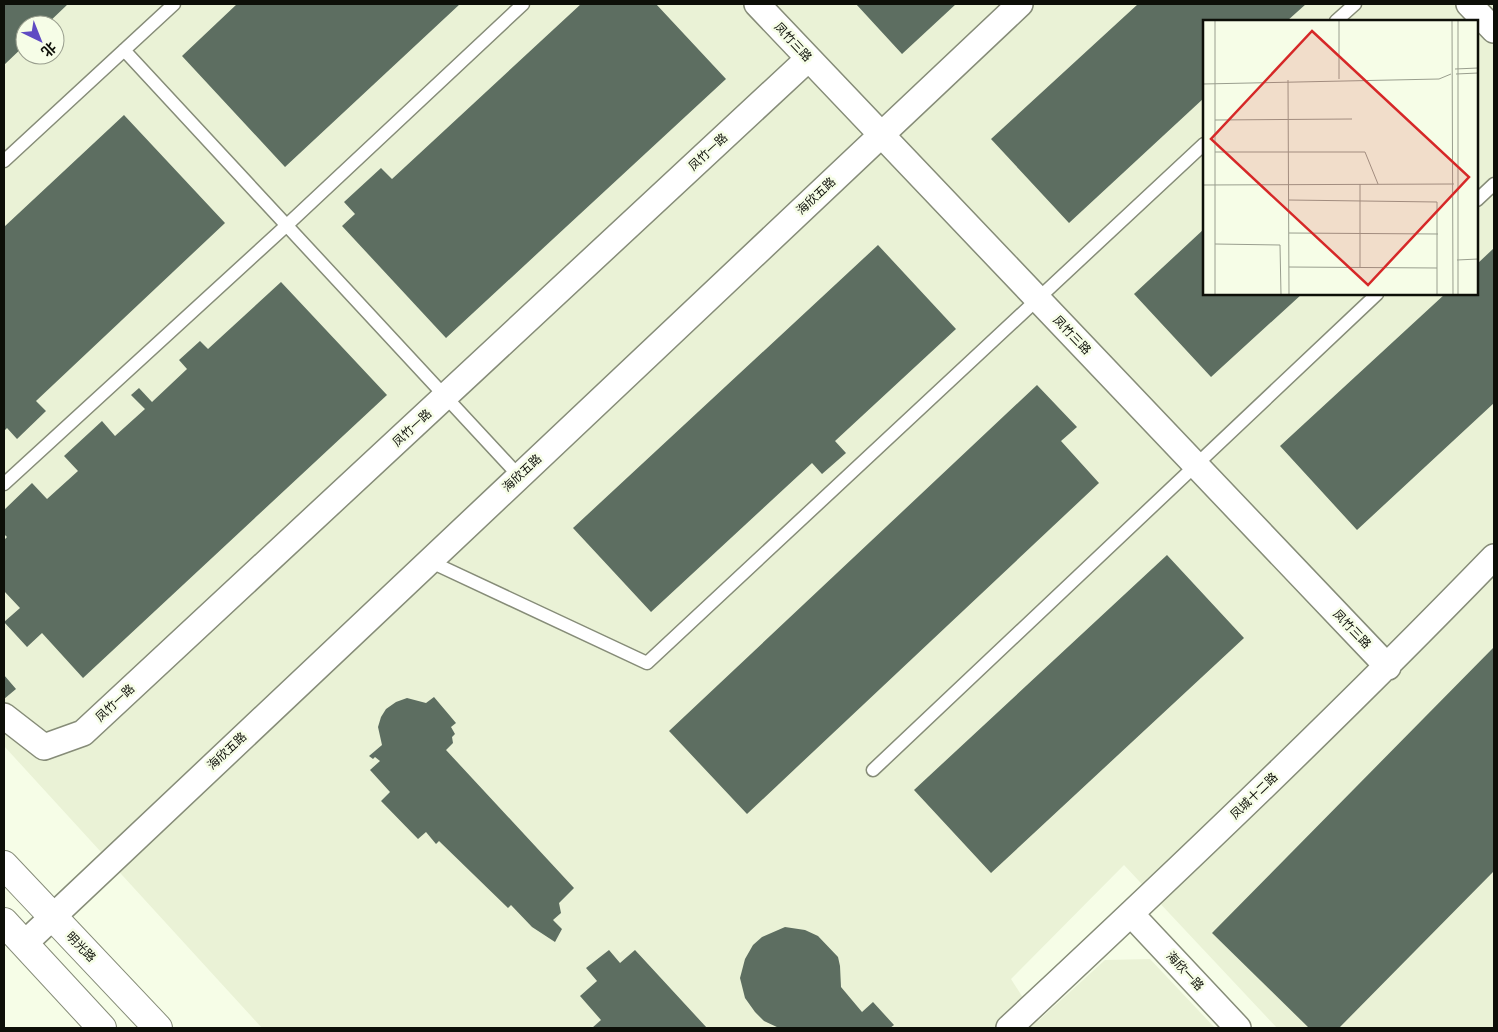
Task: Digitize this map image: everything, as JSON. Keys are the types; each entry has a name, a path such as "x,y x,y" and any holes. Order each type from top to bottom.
{"main road":[{"name":"明光路","path":"4,865 158,1028"},
{"path":"4,922 102,1028"}],"street":[{"name":"凤竹三路","path":"757,4 1388,667"},
{"name":"海欣五路","path":"24,944 51,916 1020,4"},
{"path":"1469,4 1494,30"},
{"name":"凤竹一路","path":"4,716 44,748 83,733 808,59"},
{"name":"凤城十二路","path":"1009,1028 1131,914 1388,667 1494,557"},
{"name":"海欣一路","path":"1131,914 1238,1028"}],"lane":[{"path":"4,162 174,4"},
{"path":"4,484 287,225 523,4"},
{"path":"1337,20 1354,4"},
{"path":"124,50 519,476"},
{"path":"429,561 647,664 1203,145"},
{"path":"1478,199 1494,184"},
{"path":"873,770 1376,295"}],"shaded area":[{"path":"4,4 1494,4 1494,1028 1277,1028 1124,865 1011,979 1038,1021 1105,960 1150,959 1215,1028 262,1028 4,746"}],"building":[{"path":"4,4 68,4 56,15 15,15 15,55 4,65"},
{"path":"237,4 460,4 285,167 182,56"},
{"path":"581,4 656,4 726,79 446,338 342,226 355,214 344,202 381,168 392,179"},
{"path":"856,4 956,4 902,54"},
{"path":"1138,4 1306,4 1288,20 1203,20 1203,99 1069,223 991,139"},
{"path":"124,115 225,223 36,401 46,411 17,439 7,428 4,431 4,227"},
{"path":"1203,230 1203,295 1301,295 1211,377 1134,294"},
{"path":"878,245 956,329 835,441 846,453 822,474 812,463 651,612 573,528"},
{"path":"1494,248 1494,403 1357,530 1280,446 1444,295 1478,295 1478,263"},
{"path":"281,282 387,395 83,678 42,633 27,647 4,622 20,608 4,591 4,540 7,537 4,534 4,510 32,483 47,499 78,471 64,456 102,421 115,436 145,409 131,395 139,388 152,402 187,369 179,360 200,341 208,349"},
{"path":"1037,385 1077,427 1061,441 1099,483 747,814 669,731"},
{"path":"1167,555 1244,638 991,873 914,790"},
{"path":"1494,647 1494,871 1339,1028 1309,1028 1212,933"},
{"path":"4,675 16,689 4,699"},
{"path":"434,697 456,723 451,727 455,734 452,737 453,743 446,750 574,888 559,903 561,913 553,920 562,929 555,942 532,927 511,905 508,908 439,841 436,844 426,832 418,839 381,801 390,792 370,770 380,761 375,757 373,759 369,756 382,745 378,727 381,717 386,709 396,702 407,698 426,703"},
{"path":"785,927 805,930 818,936 838,957 841,987 862,1012 873,1002 894,1025 890,1028 779,1028 764,1021 745,998 740,978 745,959 753,945 762,937"},
{"path":"609,950 620,963 635,950 707,1028 592,1028 601,1020 580,996 597,981 586,968"}]}
